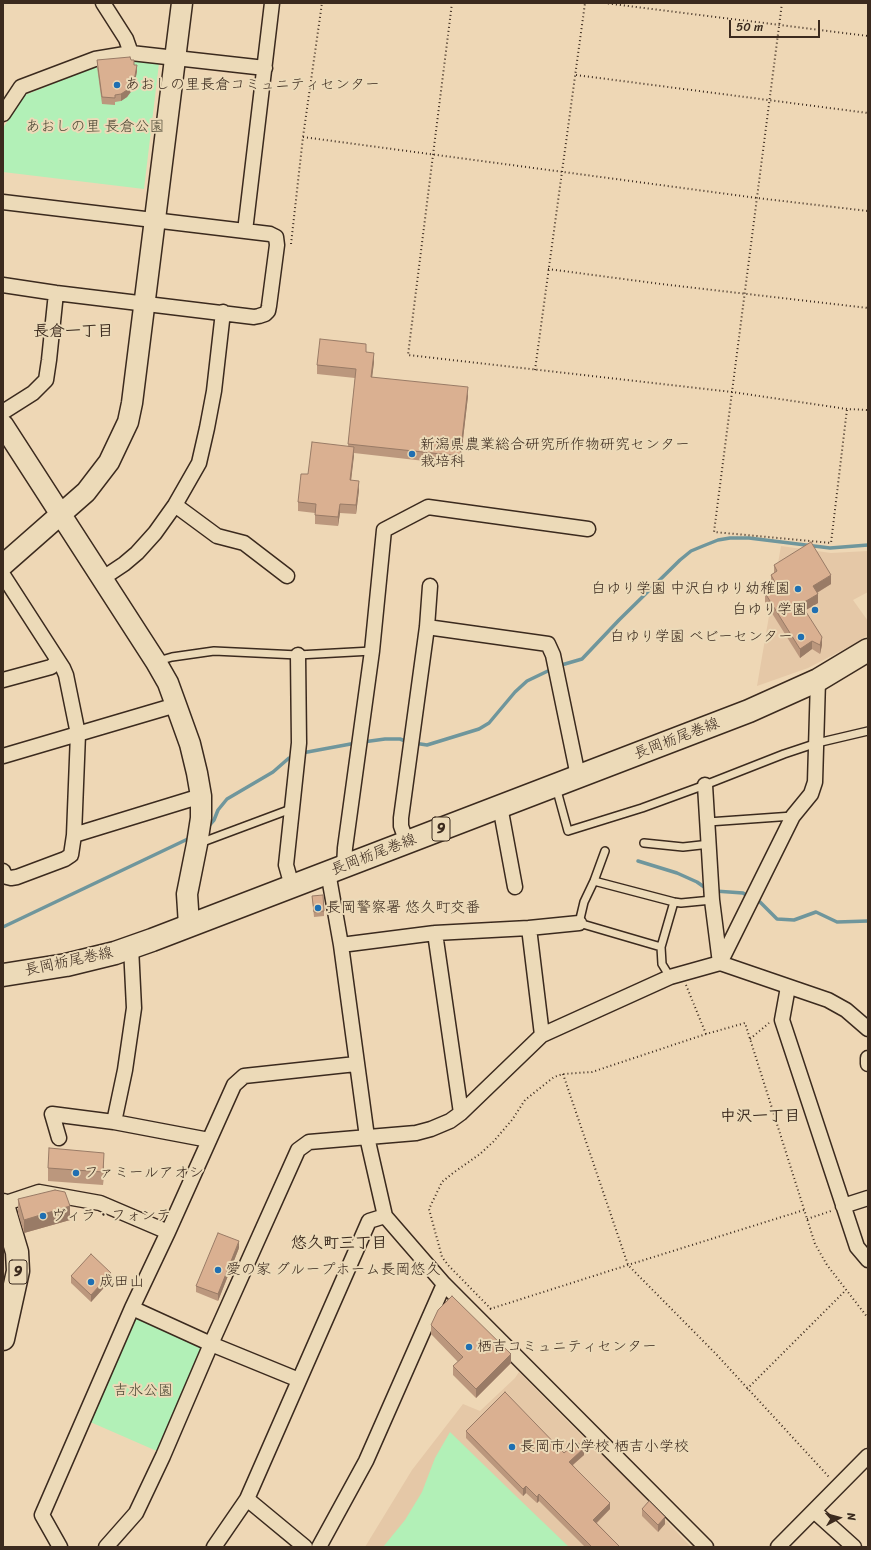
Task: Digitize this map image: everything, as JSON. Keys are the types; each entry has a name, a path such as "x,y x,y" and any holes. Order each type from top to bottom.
{"main road":[{"name":"長岡栃尾巻線","path":"3,975 66,965 115,953 189,926 749,711 818,680 868,650"},
{"name":"9","path":"3,1205 17,1252 18,1271 3,1339"}],"street":[{"path":"103,3 126,39 131,53"},
{"path":"3,566 86,492 109,462 123,434 132,404 182,3"},
{"path":"245,231 272,3"},
{"path":"3,114 21,87 95,59 131,53 265,68"},
{"path":"3,202 155,219 270,234 276,237 277,240 268,311 265,314 254,317 223,312 56,293 3,285"},
{"path":"3,412 33,393 46,380 56,293"},
{"path":"103,578 137,553 154,533 175,505 199,463 214,391 223,312"},
{"path":"3,425 103,578 168,683 190,744 201,796 201,818 186,894 189,926"},
{"path":"175,505 217,536 244,543 287,576"},
{"path":"588,529 428,507 384,530 372,651 345,848 336,869 341,946 367,1137 385,1216 444,1284 474,1315 706,1547"},
{"path":"3,575 66,675 78,734 74,834 71,855 65,859 17,877 7,877 3,871"},
{"path":"407,843 401,826 401,818 427,627 430,586"},
{"path":"427,627 548,644 553,655 578,776"},
{"path":"292,886 286,865 299,743 298,655"},
{"path":"3,680 51,667 58,661"},
{"path":"720,963 793,816 811,794 816,782 818,680"},
{"path":"3,756 176,705"},
{"path":"705,786 710,844 712,900 720,963"},
{"path":"74,834 201,796"},
{"path":"500,806 515,887"},
{"path":"341,946 435,933 528,928 579,923"},
{"path":"528,928 542,1035"},
{"path":"435,933 461,1113"},
{"path":"114,1122 125,1070 134,1008 131,947"},
{"path":"106,1547 136,1513 163,1456 211,1344 298,1150 309,1142 416,1133 431,1129 450,1121 461,1113 542,1035 676,976 720,963 828,1000 846,1010 868,1029"},
{"path":"788,987 782,1020 857,1247 868,1260"},
{"path":"868,1058 868,1064"},
{"path":"60,1547 42,1515 132,1308 234,1085 244,1076 356,1064"},
{"path":"58,1138 52,1114 114,1122 209,1140"},
{"path":"3,1205 39,1192 100,1203 168,1232"},
{"path":"843,1206 868,1198"},
{"path":"214,1547 247,1499 369,1221 385,1216"},
{"path":"319,1547 366,1461 444,1284"},
{"path":"132,1308 211,1344 299,1380"},
{"path":"778,1547 868,1456"},
{"path":"247,1499 305,1547"},
{"path":"814,1511 854,1547"}],"lane":[{"path":"156,662 172,657 214,651 298,655 372,651"},
{"path":"556,785 568,831 642,808 705,786 762,762 817,743 868,731"},
{"path":"197,844 291,809"},
{"path":"708,822 793,816"},
{"path":"644,843 683,847 710,844"},
{"path":"605,851 594,882 584,902 579,923 661,947"},
{"path":"594,882 674,902 681,903 712,900"},
{"path":"674,902 661,947 662,964 676,976"}],"path":[{"path":"290,245 322,3"},
{"path":"452,3 408,355 732,392 847,409 868,410"},
{"path":"534,370 585,3"},
{"path":"604,3 868,36"},
{"path":"782,3 714,532 831,543 847,409"},
{"path":"576,75 868,113"},
{"path":"303,138 757,198 868,211"},
{"path":"548,269 868,308"},
{"path":"676,976 706,1034"},
{"path":"750,1039 770,1022 784,1006"},
{"path":"491,1309 448,1266 442,1256 429,1209 442,1182 480,1154 493,1142 512,1120 525,1100 554,1077 563,1074 592,1072 706,1034 745,1023 819,1253 868,1318"},
{"path":"563,1074 628,1265 716,1354 838,1486"},
{"path":"807,1219 843,1206"},
{"path":"474,1315 804,1210"},
{"path":"747,1389 846,1290"}],"shaded area":[{"name":"白ゆり学園","path":"781,546 831,553 868,551 868,592 853,600 868,621 868,635 856,643 808,668 757,686"},
{"name":"長岡市小学校 栖吉小学校","path":"519,1372 621,1473 691,1547 365,1547 412,1470 463,1404 480,1411 515,1378"}],"green space":[{"name":"あおしの里 長倉公園","path":"132,61 159,63 144,189 3,172 3,128 25,95 90,69 109,63"},
{"name":"吉水公園","path":"135,1315 205,1346 159,1452 88,1421"},
{"path":"450,1432 569,1547 383,1547 405,1520 422,1492 435,1458"}],"building":[{"name":"あおしの里長倉コミュニティセンター","path":"130,57 131,60 134,60 134,65 137,65 134,81 127,90 121,94 115,95 115,98 102,97 97,60"},
{"name":"新潟県農業総合研究所作物研究センター 栽培科","path":"320,339 366,344 366,352 374,353 371,377 468,387 460,456 348,444 356,369 317,365"},
{"path":"312,442 354,447 350,480 359,481 356,505 340,504 338,517 315,515 316,504 298,502 301,474 308,474"},
{"name":"白ゆり学園 中沢白ゆり幼稚園","path":"811,542 831,575 813,586 818,594 801,604 822,637 820,645 812,641 800,649 765,593 777,586 771,575 777,571 774,565"},
{"name":"長岡警察署 悠久町交番","path":"323,895 324,911 314,912 312,896"},
{"path":"49,1148 104,1153 103,1172 48,1168"},
{"path":"55,1190 65,1192 70,1206 24,1220 18,1199"},
{"name":"愛の家 グループホーム長岡悠久","path":"218,1233 239,1241 218,1294 196,1286"},
{"name":"成田山","path":"91,1254 111,1273 91,1295 71,1276"},
{"name":"栖吉コミュニティセンター","path":"452,1296 511,1354 476,1389 453,1366 463,1357 431,1325 438,1310"},
{"path":"505,1392 564,1453 577,1442 584,1448 569,1462 610,1503 593,1520 620,1547 592,1547 539,1494 537,1497 526,1486 523,1489 466,1431"},
{"path":"649,1501 665,1517 658,1525 642,1509"}],"waterway":[{"path":"558,666 582,659 680,560 691,551 718,540 730,538 749,538 830,548 868,545"},
{"path":"414,743 427,745 479,729 489,723 515,692 527,681 552,669"},
{"path":"363,742 385,739 400,739 408,742"},
{"path":"302,753 356,743"},
{"path":"207,828 214,820 218,810 227,799 273,772 289,758 294,756"},
{"path":"3,927 192,837"},
{"path":"638,861 677,873 697,882 707,889"},
{"path":"715,891 743,893 749,897"},
{"path":"755,900 760,902 777,919 794,920 816,912 837,922 868,921"}],"place":[{"name":"あおしの里長倉コミュニティセンター","path":"117,85"},
{"name":"新潟県農業総合研究所作物研究センター 栽培科","path":"412,454"},
{"name":"白ゆり学園 中沢白ゆり幼稚園","path":"798,589"},
{"name":"白ゆり学園","path":"815,610"},
{"name":"白ゆり学園 ベビーセンター","path":"801,637"},
{"name":"長岡警察署 悠久町交番","path":"318,908"},
{"name":"ファミールアオシ","path":"76,1173"},
{"name":"ヴィラ・フォンテ","path":"43,1216"},
{"name":"愛の家 グループホーム長岡悠久","path":"218,1270"},
{"name":"成田山","path":"91,1282"},
{"name":"栖吉コミュニティセンター","path":"469,1347"},
{"name":"長岡市小学校 栖吉小学校","path":"512,1447"}],"district":[{"name":"長倉一丁目","path":"73,332"},
{"name":"中沢一丁目","path":"760,1117"},
{"name":"悠久町三丁目","path":"339,1244"}]}
